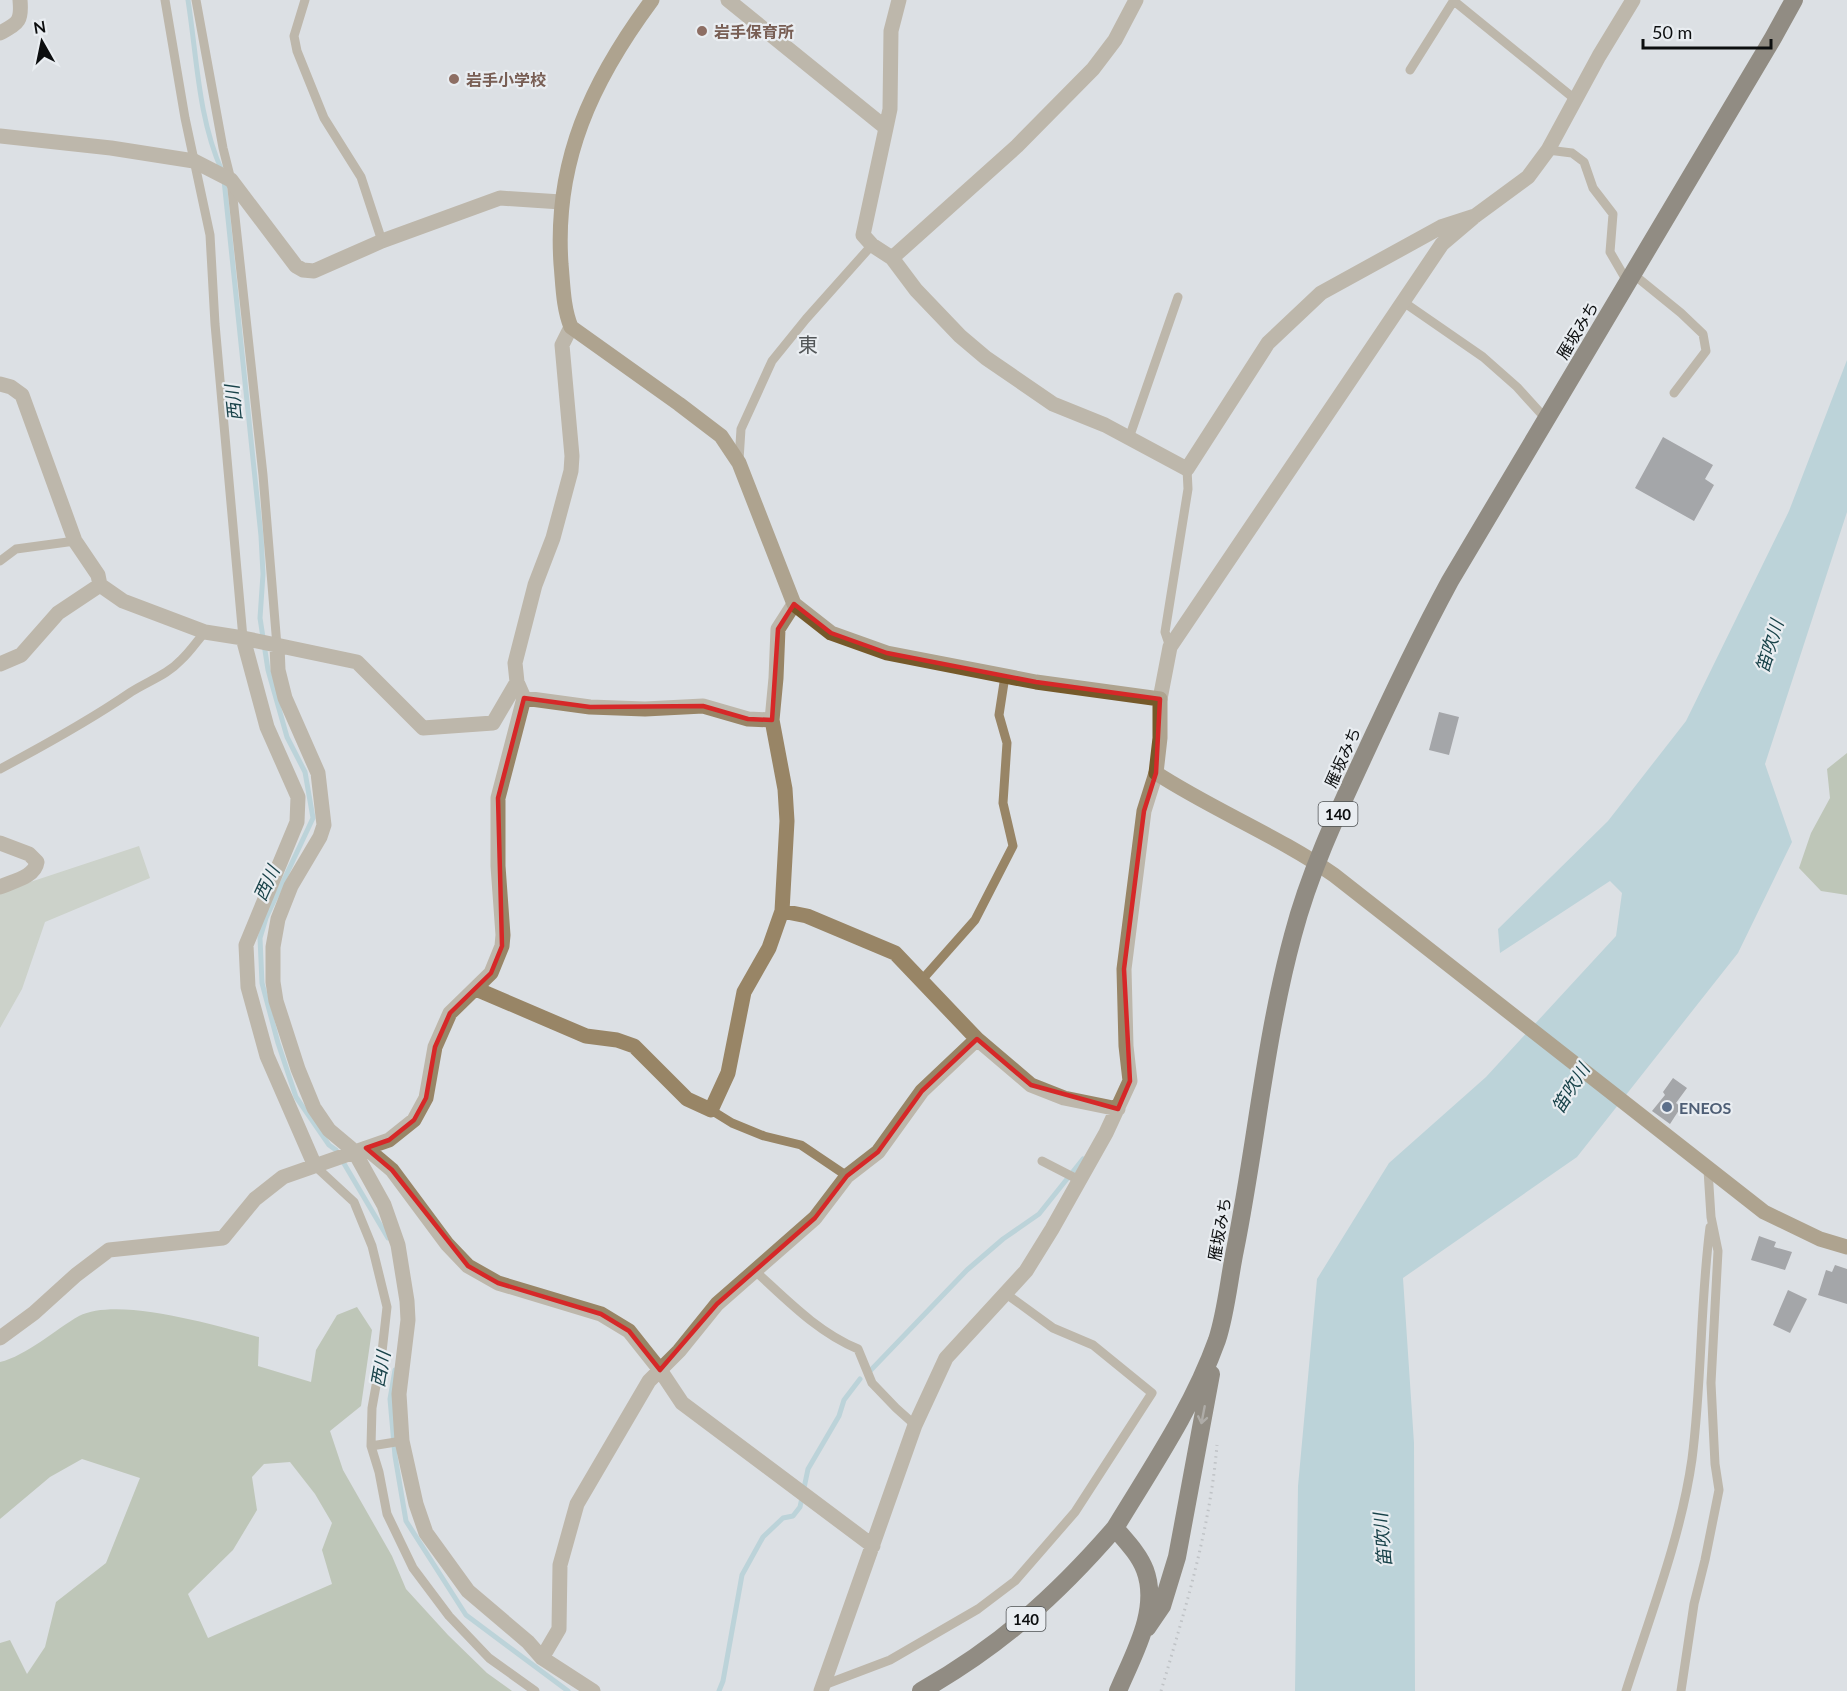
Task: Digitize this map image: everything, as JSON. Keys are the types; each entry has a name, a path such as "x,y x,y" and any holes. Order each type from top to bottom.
{"highway":[{"name":"雁坂みち","path":"1115,1528 1178,1424 1200,1382 1218,1337 1238,1235 1278,993 1294,932 1317,863 1348,790 1408,660 1450,581 1631,279 1794,0"},
{"path":"1141,1636 1162,1606 1177,1557 1218,1337"},
{"path":"1115,1528 1136,1553 1145,1570 1150,1593 1141,1636 1118,1691"},
{"name":"140","path":"921,1691 997,1643 1040,1607 1082,1566 1115,1528"}],"street":[{"path":"0,33 17,23 21,16 20,0"},
{"path":"652,0 585,111 570,155 561,202 560,239 565,312 571,327 721,436 739,463 794,604 831,633 887,653 1036,682 1160,699"},
{"path":"728,0 886,128"},
{"path":"899,0 891,31 890,109 863,235 892,258 916,290 960,336 986,358 1053,404 1105,425 1187,469 1268,343 1321,293 1441,227 1475,216"},
{"path":"892,258 1017,146 1093,69 1115,40 1136,0"},
{"path":"822,1688 915,1425 946,1358 1026,1270 1079,1180 1118,1109 1130,1081 1126,1046 1124,969 1144,811 1156,772 1160,738 1160,699 1170,647 1442,244 1475,216 1528,177 1548,150 1599,56 1633,0"},
{"path":"0,136 194,160 231,180 296,266 303,270 314,271 381,241 500,198 561,202"},
{"path":"0,1338 34,1313 76,1275 109,1250 224,1238 255,1199 283,1177 389,1140 414,1120 426,1098 435,1047 450,1013 491,974 502,946 498,866 498,798 524,698 517,682 515,663 535,585 553,538 571,471 572,456 562,345 571,327"},
{"path":"0,384 11,387 22,395 75,541 98,575 100,585 123,601 205,632 357,662 423,728 493,723 517,682"},
{"path":"0,664 21,654 58,614 100,585"},
{"path":"477,988 586,1036 617,1040 634,1046 687,1100 711,1110 729,1073 744,992 769,948 782,911 787,821 785,789 772,720 777,629 794,604"},
{"path":"243,638 267,727 298,797 297,822 246,945 248,987 267,1056 315,1166"},
{"path":"277,646 278,670 285,698 318,773 324,825 320,837 291,886 278,919 273,947 273,982 276,1001 298,1069 314,1108 329,1130 392,1170 447,1244 468,1266 498,1283 601,1314 630,1331 682,1403 873,1546"},
{"path":"524,698 590,707 645,709 703,706 748,719 772,720"},
{"path":"1156,772 1178,787 1301,852 1334,875 1764,1212 1820,1239 1847,1247"},
{"path":"0,843 29,854 37,862 31,874 0,886"},
{"path":"782,911 807,916 895,953 977,1039 1031,1085 1064,1098 1118,1109"},
{"path":"542,1658 559,1629 560,1565 577,1504 649,1381 679,1350 717,1304 815,1218 847,1176 878,1152 922,1091 977,1039"},
{"path":"360,1150 384,1205 398,1245 408,1320 399,1394 402,1441 416,1504 426,1533 468,1591 528,1642 542,1658 593,1691"}],"lane":[{"path":"165,0 210,234 215,324 243,638"},
{"path":"196,0 231,180 263,475 277,646"},
{"path":"305,0 294,36 297,51 324,118 361,177 381,241"},
{"path":"1410,70 1454,0 1576,100"},
{"path":"1548,150 1572,153 1584,162 1593,188 1613,214 1610,252 1631,279 1681,313 1703,334 1706,351 1674,393"},
{"path":"739,463 741,429 772,361 872,244"},
{"path":"1129,438 1178,297"},
{"path":"1402,301 1483,357 1517,387 1546,419"},
{"path":"1170,647 1165,632 1188,489 1187,469"},
{"path":"0,561 16,549 75,541"},
{"path":"0,769 113,706 133,691 167,672 181,660 205,632"},
{"path":"921,981 975,920 1012,846 1003,803 1007,742 999,715 1005,676"},
{"path":"711,1110 732,1123 764,1136 801,1145 847,1176"},
{"path":"1042,1161 1079,1180"},
{"path":"315,1166 354,1202 372,1246 387,1307 372,1408 371,1446 379,1472 387,1514 413,1568 450,1616 489,1658 535,1691"},
{"path":"1681,1691 1694,1604 1706,1560 1719,1490 1715,1464 1711,1383 1718,1251 1712,1218 1708,1170"},
{"path":"1626,1691 1682,1512 1686,1491 1694,1436 1702,1347 1704,1272 1712,1218"},
{"path":"754,1270 798,1311 839,1341 858,1349 872,1383 915,1425"},
{"path":"822,1688 890,1660 978,1609 1015,1581 1075,1512 1152,1393 1093,1345 1053,1328 1005,1293"},
{"path":"371,1446 402,1441"}],"highlighted area":[{"path":"794,604 831,633 887,653 1036,682 1160,699 1156,773 1144,811 1124,969 1130,1081 1118,1109 1031,1085 977,1039 922,1091 878,1152 847,1176 815,1218 717,1304 660,1370 629,1331 601,1314 498,1283 468,1266 392,1170 366,1148 389,1140 414,1120 426,1098 435,1047 450,1013 491,973 502,946 498,798 524,698 590,707 703,706 748,719 772,720 778,629"}],"green space":[{"path":"1847,753 1847,895 1821,891 1799,868 1811,833 1830,798 1827,769"},
{"path":"139,846 150,878 45,922 22,989 0,1028 0,892"},
{"path":"357,1307 372,1330 361,1406 330,1431 343,1470 392,1556 406,1589 487,1673 512,1691 0,1691 0,1643 10,1640 27,1674 45,1647 56,1602 106,1563 140,1478 82,1459 50,1477 0,1519 0,1362 20,1354 79,1316 96,1311 118,1309 194,1320 259,1337 258,1366 311,1382 316,1350 337,1315","holes":["290,1462 315,1494 332,1523 322,1550 332,1584 208,1638 188,1594 233,1550 257,1510 252,1477 264,1464"]}],"water":[{"name":"笛吹川","path":"1847,360 1847,512 1765,764 1792,842 1738,953 1577,1157 1403,1278 1414,1443 1415,1691 1295,1691 1298,1486 1317,1279 1389,1163 1486,1077 1616,936 1622,893 1610,881 1500,953 1498,929 1608,821 1686,721 1789,511"}],"building":[{"path":"1663,437 1713,465 1705,479 1714,485 1694,521 1635,488"},
{"path":"1439,712 1459,717 1449,755 1429,750"},
{"path":"1673,1078 1687,1088 1676,1103 1681,1107 1670,1124 1652,1111 1665,1095 1663,1092"},
{"path":"1759,1236 1776,1242 1774,1247 1792,1252 1785,1270 1751,1260"},
{"path":"1835,1265 1847,1269 1847,1304 1818,1295 1826,1270 1832,1272"},
{"path":"1788,1290 1807,1299 1790,1333 1773,1325"}],"waterway":[{"name":"西川","path":"188,0 203,109 222,171"},
{"name":"西川","path":"224,180 261,536 263,574 260,618 268,670 287,737 305,772 313,818 266,918 260,938 262,983 278,1043 296,1097 329,1145 336,1150 388,1238"},
{"path":"870,1371 967,1270 1003,1239 1039,1214 1083,1159"},
{"name":"西川","path":"395,1370 390,1399 395,1456 406,1521 466,1615 568,1691"},
{"path":"719,1691 723,1681 742,1575 763,1537 783,1518 793,1516 800,1507 808,1469 839,1416 844,1400 860,1379"}],"place":[{"name":"岩手保育所","path":"702,31"},
{"name":"岩手小学校","path":"454,79"},
{"name":"ENEOS","path":"1667,1107"}],"district":[{"name":"東","path":"808,344"}]}
